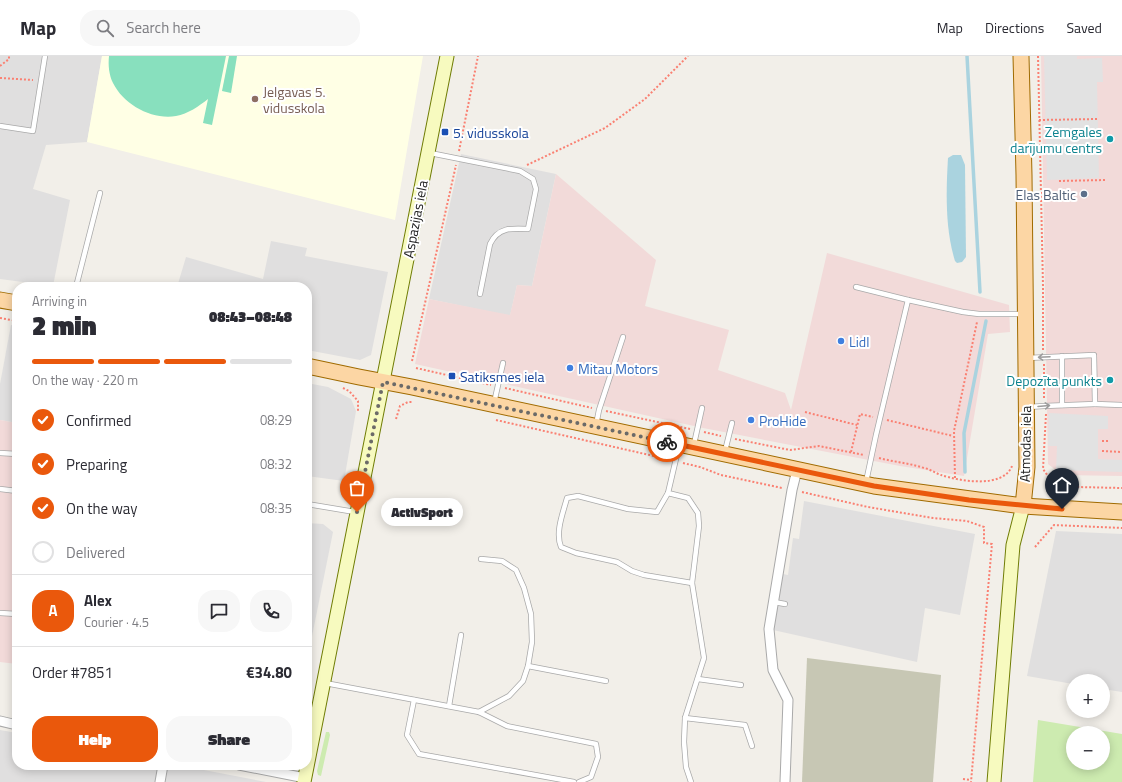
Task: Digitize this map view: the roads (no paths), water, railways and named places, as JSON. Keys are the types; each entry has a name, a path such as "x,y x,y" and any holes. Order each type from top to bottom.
{"main road":[{"name":"Atmodas iela","path":"1021,56 1026,314 1027,467 1023,506"},
{"path":"0,300 12,302"},
{"path":"312,367 383,382 493,412 596,427 866,484 969,500 1023,506 1122,512"}],"street":[{"name":"Aspazijas iela","path":"383,382 447,56"},
{"path":"312,742 383,382"},
{"path":"784,782 788,700 773,670 770,629 792,490 797,470"},
{"name":"Atmodas iela","path":"994,782 1013,545 1023,506"},
{"path":"0,721 12,723"},
{"path":"160,782 162,770"},
{"path":"261,770 305,780 307,770"}],"lane":[{"path":"0,126 33,131 45,56"},
{"path":"428,152 520,171 533,179 536,190 528,229 514,228 504,230 493,236 480,294"},
{"path":"77,282 100,193"},
{"path":"856,287 963,312 979,314 1026,314"},
{"path":"866,484 908,300"},
{"path":"596,427 599,410 623,337"},
{"path":"1026,358 1094,355 1095,404"},
{"path":"1062,356 1062,405"},
{"path":"493,412 503,363"},
{"path":"1026,408 1062,405 1122,405"},
{"path":"692,583 644,576 617,562 576,553 562,547 558,539 567,498 578,496 628,509 656,512 668,493 676,461 686,446 702,408"},
{"path":"724,454 732,424"},
{"path":"0,454 12,454"},
{"path":"0,489 12,490"},
{"path":"668,493 688,498 698,513 699,526 692,583 704,658 685,718 684,742 686,767 691,782"},
{"path":"312,505 357,512"},
{"path":"479,712 509,696 524,680 532,642 531,614 524,588 516,570 502,561 481,559"},
{"path":"774,602 785,604"},
{"path":"0,613 12,614"},
{"path":"450,706 462,635"},
{"path":"528,666 606,682"},
{"path":"698,679 741,685"},
{"path":"323,683 479,712 507,726 596,744 598,757 590,777 579,782"},
{"path":"414,700 407,735 419,754 574,782"},
{"path":"685,718 745,725 752,746"}],"water":[{"path":"953,155 961,155 965,165 966,257 962,262 957,263 955,261 949,236 947,210 948,158"}],"waterway":[{"path":"967,56 980,292"},
{"path":"965,472 964,433 986,321"}],"place":[{"name":"Jelgavas 5. vidusskola","path":"255,99"},
{"name":"5. vidusskola","path":"445,132"},
{"name":"Zemgales darījumu centrs","path":"1110,139"},
{"name":"Elas Baltic","path":"1084,194"},
{"name":"Lidl","path":"841,341"},
{"name":"Mitau Motors","path":"570,368"},
{"name":"Satiksmes iela","path":"452,376"},
{"name":"Depozīta punkts","path":"1110,380"},
{"name":"ProHide","path":"751,420"},
{"name":"ActivSport","path":"357,512"}]}
